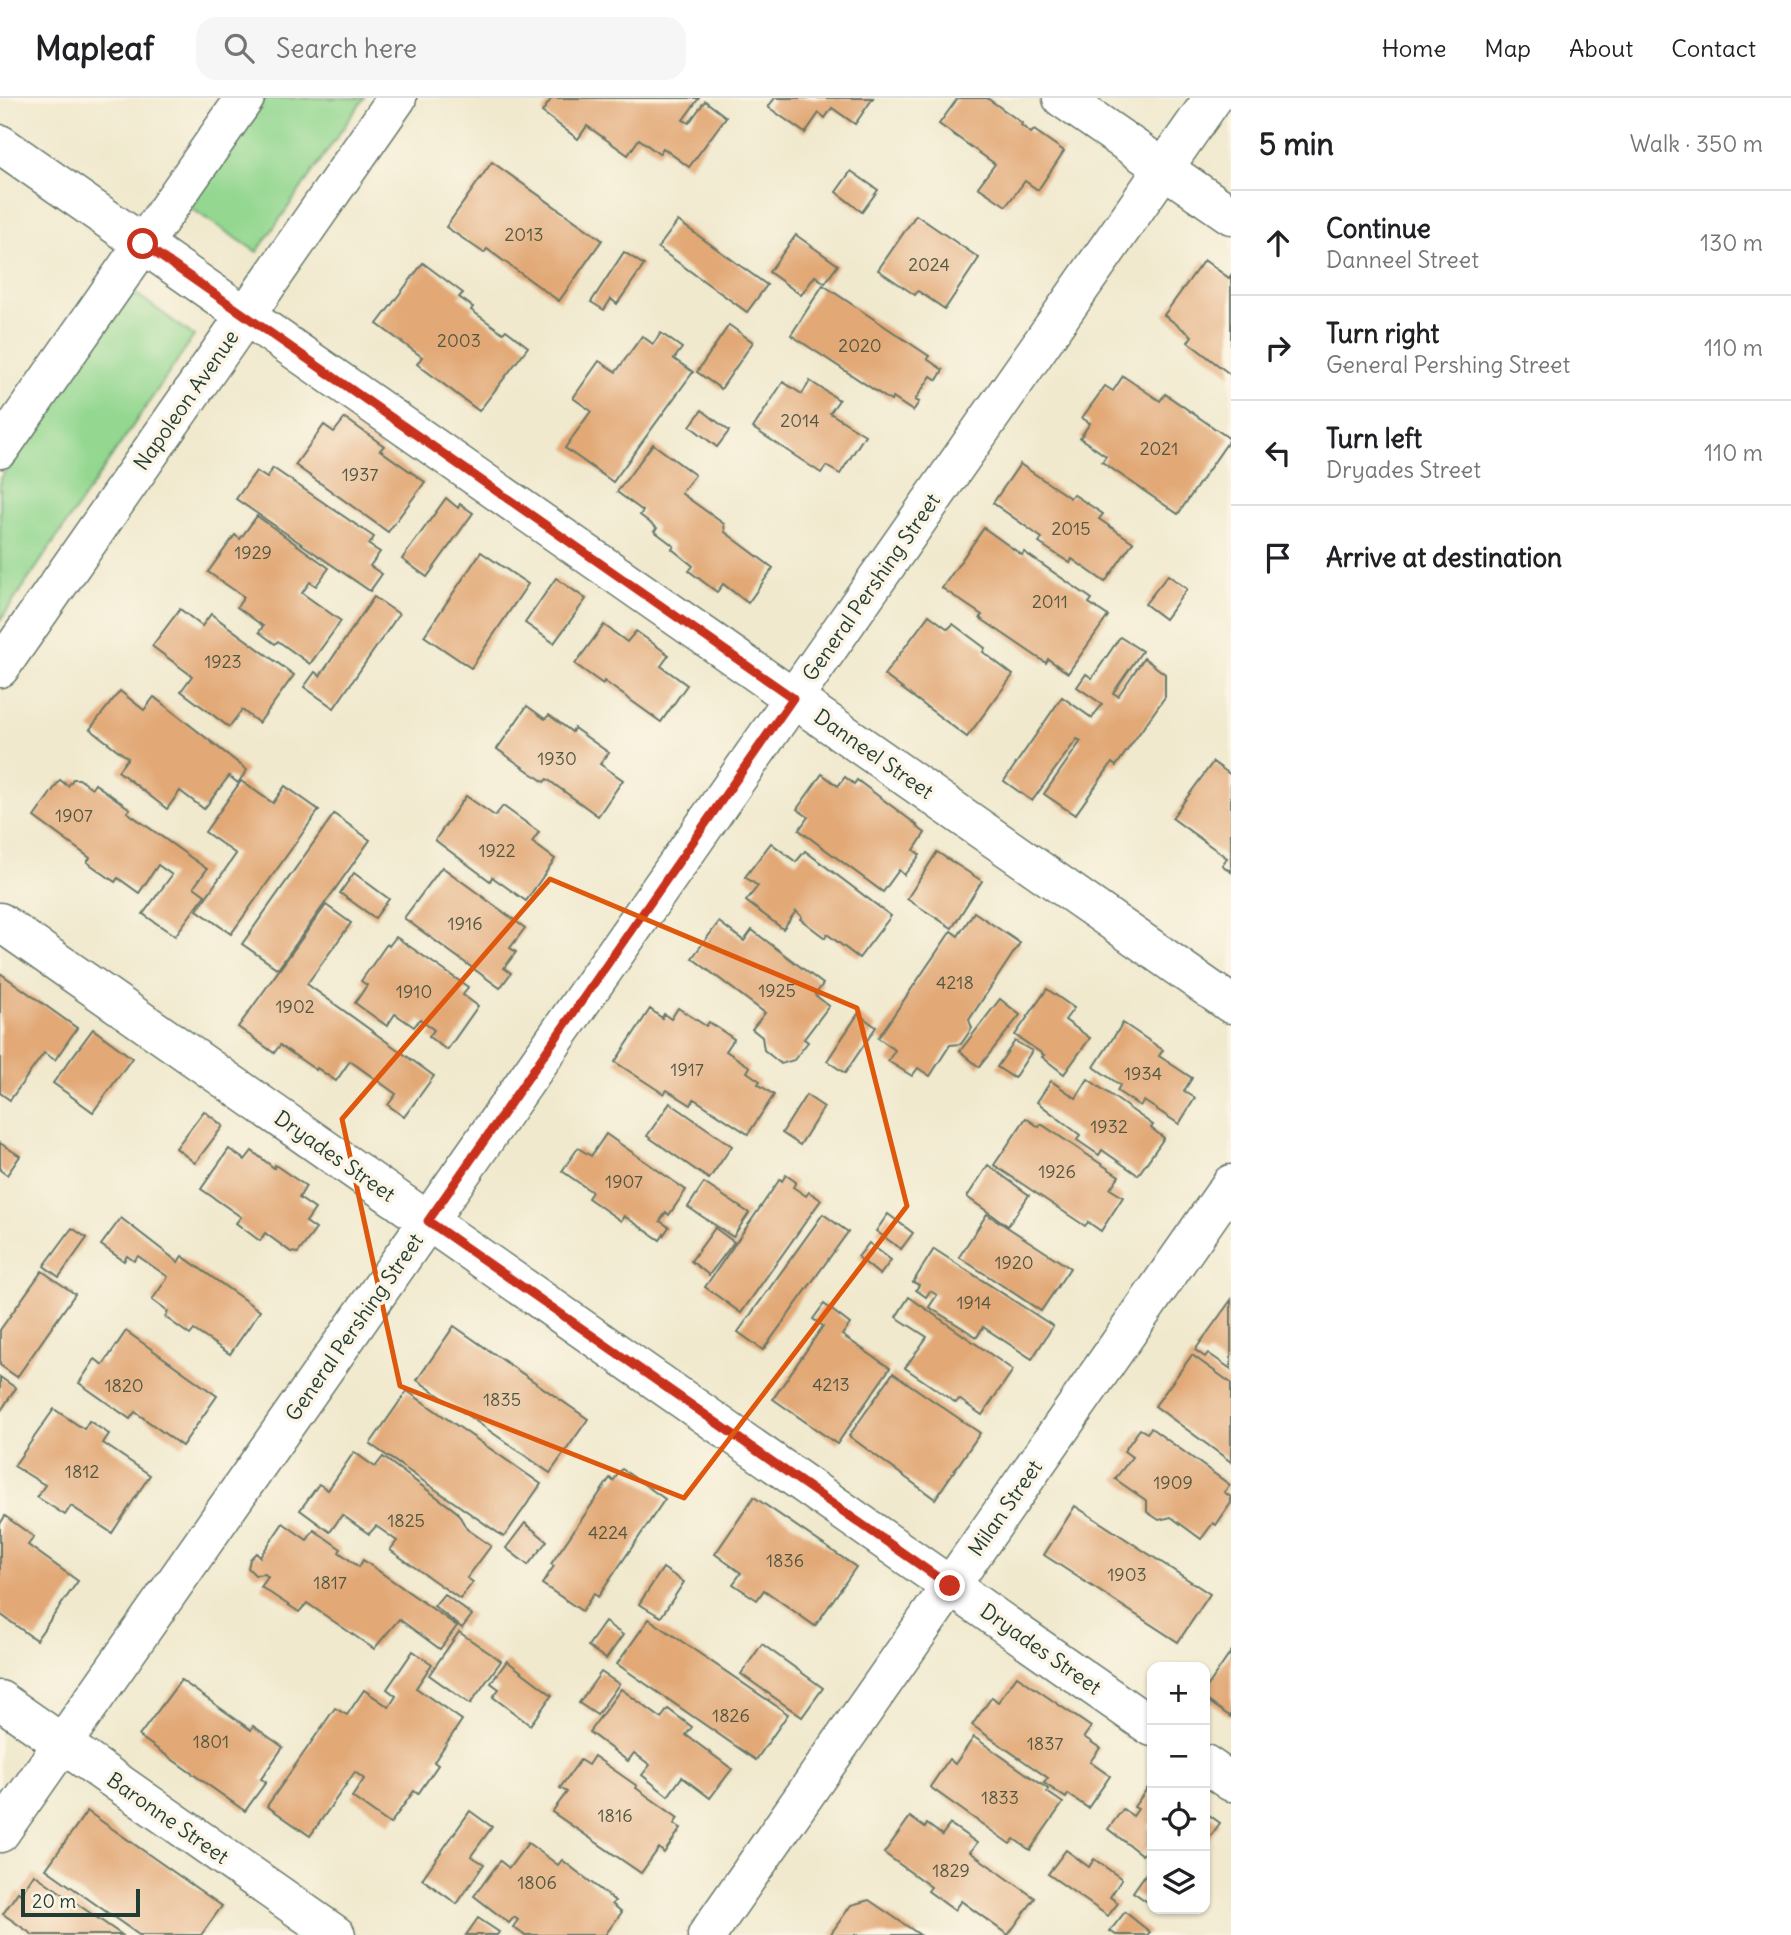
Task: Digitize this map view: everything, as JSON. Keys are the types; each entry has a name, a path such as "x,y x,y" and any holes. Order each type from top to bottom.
{"street":[{"path":"0,449 246,98"},
{"name":"Napoleon Avenue","path":"0,668 397,98"},
{"path":"1062,98 1231,215"},
{"name":"General Pershing Street","path":"0,1833 1213,98"},
{"name":"Danneel Street","path":"0,144 1231,1004"},
{"name":"Dryades Street","path":"0,922 1149,1725"},
{"name":"Milan Street","path":"707,1935 1231,1184"},
{"name":"Baronne Street","path":"0,1700 336,1935"},
{"path":"1210,1767 1231,1782"}],"highlighted area":[{"path":"550,879 857,1008 907,1206 684,1498 400,1386 342,1119"}],"green space":[{"path":"265,98 364,98 257,252 189,207"},
{"path":"131,290 194,336 0,621 0,478"}],"building":[{"path":"552,98 699,98 683,120 689,123 705,101 726,117 689,167 663,148 659,154 639,139 628,155 587,126 578,139 542,112"},
{"path":"775,98 873,98 855,124 832,108 825,118 819,113 805,133 768,107"},
{"path":"958,98 987,98 1022,123 1031,133 1034,130 1064,151 1038,190 1025,181 1006,206 978,187 995,164 939,124"},
{"path":"492,162 602,240 559,301 487,249 484,253 446,227"},
{"path":"851,171 878,190 862,212 836,192"},
{"path":"916,215 979,258 945,309 918,291 915,295 878,270"},
{"path":"678,221 767,285 747,312 658,248"},
{"path":"796,235 838,265 825,283 815,276 801,295 769,272"},
{"path":"624,252 644,265 617,304 611,299 604,310 591,302"},
{"path":"1204,260 1229,278 1231,275 1231,375 1188,342 1192,336 1164,315"},
{"path":"423,263 463,293 459,297 473,307 471,310 503,333 506,330 528,347 479,411 417,364 422,357 377,324"},
{"path":"823,285 929,356 927,359 943,370 937,380 931,376 915,400 919,402 913,411 893,398 891,401 791,335"},
{"path":"729,325 753,342 721,389 697,372"},
{"path":"661,333 682,348 674,359 693,372 613,482 565,448 591,411 573,398 599,361 616,372 642,336 653,344"},
{"path":"1123,376 1160,401 1165,394 1230,439 1178,514 1102,462 1106,456 1080,438 1090,423 1082,418 1105,386 1113,391"},
{"path":"810,381 839,400 830,413 865,435 840,474 826,466 821,473 753,428 783,382 802,394"},
{"path":"702,410 729,431 717,447 690,426"},
{"path":"345,418 384,446 380,450 425,482 388,532 295,465 324,425 334,432"},
{"path":"653,444 695,475 681,493 724,524 725,532 773,568 748,603 723,584 717,592 689,571 693,566 672,549 674,546 654,531 657,528 640,515 643,511 617,492"},
{"path":"1020,464 1070,498 1073,494 1103,514 1099,519 1133,542 1105,582 1072,559 1070,563 1039,543 1042,538 993,503"},
{"path":"273,468 374,537 369,545 380,552 370,566 382,574 370,591 236,499 256,471 267,478"},
{"path":"446,498 458,508 460,504 473,513 427,577 402,559"},
{"path":"257,516 329,568 316,586 310,582 302,593 341,621 310,664 278,641 275,644 259,632 263,626 237,607 244,597 208,572 235,535 240,539"},
{"path":"984,528 1092,599 1089,603 1108,616 1068,673 1048,659 1046,663 980,618 982,615 942,588"},
{"path":"481,552 528,584 471,668 424,636"},
{"path":"1168,575 1187,589 1165,619 1145,604"},
{"path":"556,578 586,599 554,643 525,623"},
{"path":"374,597 399,614 334,708 304,687 315,672 320,676"},
{"path":"180,609 202,626 211,614 294,675 259,723 242,710 229,727 181,691 192,676 152,646"},
{"path":"929,615 948,629 953,624 985,648 983,652 1013,675 967,737 884,675"},
{"path":"604,625 627,642 636,631 669,655 661,666 687,685 661,722 604,681 603,684 575,664"},
{"path":"1120,637 1142,651 1113,693 1118,696 1144,658 1165,674 1165,697 1116,766 1112,763 1075,815 1044,794 1081,741 1077,739 1032,801 1004,781 1062,697 1092,718 1102,704 1077,687 1086,674 1092,678"},
{"path":"120,691 144,710 154,697 247,770 238,783 229,776 204,809 180,791 167,809 118,771 128,758 90,729"},
{"path":"527,706 545,719 549,715 572,732 574,728 609,753 600,764 623,780 598,816 547,779 544,782 497,749"},
{"path":"1213,762 1231,775 1231,872 1222,865 1227,858 1172,818"},
{"path":"822,774 838,786 845,777 854,784 857,780 925,833 914,850 920,855 904,875 899,870 883,892 799,830 808,817 797,809"},
{"path":"73,779 79,779 92,788 95,784 130,809 127,812 207,869 194,887 205,895 175,936 143,914 172,875 158,865 139,893 118,878 115,882 87,862 90,858 34,817 60,780 68,786"},
{"path":"241,781 273,803 285,786 319,810 231,934 197,910 236,854 205,832"},
{"path":"466,796 495,816 503,806 539,832 532,842 555,859 526,901 492,877 490,881 435,840"},
{"path":"334,814 370,840 278,969 242,944"},
{"path":"771,843 796,862 805,851 891,916 859,958 827,934 825,938 800,919 802,917 796,911 783,929 746,901 758,886 745,877"},
{"path":"937,852 982,881 952,928 907,899"},
{"path":"442,867 525,928 510,948 516,952 504,968 511,973 500,988 404,918"},
{"path":"354,873 389,899 375,918 340,893"},
{"path":"326,905 351,923 307,984 434,1076 404,1117 388,1105 396,1094 350,1061 336,1081 280,1045 274,1053 238,1027"},
{"path":"974,912 1020,943 969,1020 972,1028 961,1044 950,1045 930,1076 918,1068 912,1076 888,1061 895,1050 878,1038 951,931 958,936"},
{"path":"719,922 744,941 752,930 823,984 815,995 829,1006 804,1039 808,1042 794,1060 781,1064 764,1050 762,1037 752,1029 765,1013 692,958"},
{"path":"396,937 468,987 463,995 478,1006 447,1050 429,1037 434,1030 420,1019 414,1027 395,1014 387,1026 355,1003 367,985 361,981 387,944 389,946"},
{"path":"0,973 77,1028 55,1060 44,1053 10,1100 0,1093"},
{"path":"1047,989 1074,1008 1065,1020 1090,1038 1064,1074 1042,1057 1044,1055 1015,1035"},
{"path":"1000,999 1020,1015 979,1067 960,1051"},
{"path":"678,1008 706,1026 709,1022 734,1039 726,1051 750,1067 747,1072 774,1095 748,1134 694,1099 691,1105 667,1090 664,1094 615,1062 650,1009 662,1018 664,1014 671,1019"},
{"path":"858,1014 876,1027 845,1073 827,1061"},
{"path":"1123,1023 1163,1050 1159,1056 1192,1078 1184,1091 1195,1098 1179,1124 1144,1101 1140,1106 1117,1091 1120,1085 1094,1067"},
{"path":"93,1029 132,1058 93,1112 53,1083"},
{"path":"1015,1041 1032,1051 1014,1078 997,1067"},
{"path":"1088,1079 1153,1125 1151,1128 1164,1138 1138,1175 1102,1150 1099,1155 1077,1140 1080,1135 1037,1102 1051,1081 1076,1098"},
{"path":"806,1095 824,1107 800,1145 782,1133"},
{"path":"670,1103 732,1146 709,1179 647,1136"},
{"path":"204,1111 223,1126 195,1163 176,1148"},
{"path":"1026,1118 1039,1127 1041,1124 1119,1176 1110,1189 1123,1197 1101,1231 1088,1222 1085,1226 994,1165"},
{"path":"606,1134 686,1190 669,1215 666,1212 660,1221 669,1227 660,1240 624,1216 621,1221 588,1198 592,1192 562,1171 578,1148 591,1156"},
{"path":"0,1143 20,1156 7,1175 0,1170"},
{"path":"229,1149 245,1160 252,1151 274,1168 275,1165 306,1186 299,1198 315,1209 306,1222 316,1229 298,1253 291,1252 265,1233 260,1241 236,1223 241,1217 201,1189"},
{"path":"988,1165 1029,1195 1008,1226 967,1197"},
{"path":"786,1175 796,1182 793,1187 806,1196 809,1192 821,1200 741,1313 705,1287 780,1179 782,1181"},
{"path":"704,1183 749,1213 733,1237 688,1207"},
{"path":"823,1214 848,1232 763,1350 738,1332"},
{"path":"888,1214 913,1233 901,1249 876,1231"},
{"path":"987,1214 1070,1268 1041,1311 959,1257"},
{"path":"121,1218 178,1262 182,1256 260,1311 230,1354 194,1330 190,1335 165,1317 168,1312 152,1300 168,1277 138,1256 134,1261 127,1256 124,1261 101,1245"},
{"path":"72,1228 87,1238 59,1277 44,1266"},
{"path":"715,1228 734,1242 709,1275 691,1261"},
{"path":"869,1243 891,1260 880,1275 858,1257"},
{"path":"934,1249 1053,1326 1032,1359 983,1327 977,1337 929,1307 937,1295 930,1291 926,1297 916,1290 919,1285 913,1282"},
{"path":"42,1271 75,1294 17,1377 0,1365 0,1330"},
{"path":"909,1297 1013,1370 982,1415 959,1399 956,1403 905,1368 927,1337 896,1317"},
{"path":"1231,1300 1231,1369 1208,1353 1205,1357 1195,1350"},
{"path":"824,1304 850,1324 842,1335 890,1368 837,1444 773,1399 823,1326 813,1319"},
{"path":"454,1326 588,1419 550,1473 417,1380"},
{"path":"126,1331 217,1396 182,1446 135,1412 130,1419 79,1383 95,1359 103,1365"},
{"path":"1192,1355 1231,1383 1231,1462 1155,1406"},
{"path":"893,1373 980,1433 935,1499 849,1436"},
{"path":"0,1377 16,1388 0,1412"},
{"path":"407,1391 541,1484 504,1537 370,1444"},
{"path":"54,1409 84,1429 89,1421 109,1434 103,1443 150,1475 112,1533 71,1506 65,1515 37,1497 45,1485 14,1466"},
{"path":"1151,1428 1230,1485 1224,1492 1231,1497 1231,1503 1216,1525 1213,1523 1201,1539 1171,1517 1159,1520 1147,1512 1147,1501 1115,1479 1132,1457 1124,1451 1140,1429 1147,1433"},
{"path":"354,1452 375,1467 383,1457 457,1512 467,1529 491,1546 467,1578 473,1582 460,1599 390,1550 397,1541 376,1526 369,1534 342,1515 330,1532 300,1510 319,1484 328,1490"},
{"path":"622,1469 665,1499 598,1597 594,1593 582,1611 542,1584 554,1566 551,1564 610,1478 613,1481"},
{"path":"754,1497 856,1567 815,1626 764,1590 757,1600 733,1584 741,1573 715,1554"},
{"path":"1075,1506 1210,1594 1178,1642 1044,1555"},
{"path":"5,1516 34,1537 28,1545 78,1581 36,1640 0,1614 0,1524"},
{"path":"283,1523 307,1540 314,1530 341,1549 339,1552 359,1567 363,1560 457,1626 440,1649 399,1619 374,1649 307,1603 299,1612 261,1587 268,1577 265,1574 255,1575 248,1568 250,1559 256,1553 260,1557"},
{"path":"525,1523 547,1541 528,1565 506,1548"},
{"path":"663,1568 684,1582 661,1617 639,1604"},
{"path":"444,1594 472,1615 462,1628 434,1606"},
{"path":"649,1619 788,1714 756,1760 617,1664"},
{"path":"605,1622 623,1635 606,1659 588,1646"},
{"path":"459,1632 501,1661 470,1704 429,1675"},
{"path":"762,1644 823,1688 802,1717 741,1674"},
{"path":"413,1651 432,1664 416,1688 462,1720 434,1762 438,1765 418,1794 414,1791 390,1824 352,1797 364,1779 355,1772 310,1836 267,1806 335,1708 347,1715 364,1690 389,1707 396,1696 387,1689"},
{"path":"1231,1652 1231,1717 1210,1702 1210,1683"},
{"path":"507,1661 552,1695 530,1725 493,1697 499,1689 491,1683"},
{"path":"601,1672 619,1684 597,1715 579,1703"},
{"path":"1017,1676 1091,1727 1084,1737 1100,1748 1090,1762 1110,1776 1088,1808 1068,1794 1066,1798 1044,1783 1048,1778 972,1725 992,1697 998,1702"},
{"path":"181,1680 251,1730 253,1726 283,1747 261,1779 266,1782 245,1811 139,1736"},
{"path":"621,1689 661,1718 668,1709 692,1727 686,1735 732,1769 710,1798 682,1777 668,1796 642,1775 650,1765 634,1753 628,1761 589,1732"},
{"path":"974,1737 1048,1789 1047,1792 1063,1803 1030,1850 1014,1839 1010,1844 930,1787 949,1759 955,1764"},
{"path":"594,1756 678,1818 674,1824 681,1828 664,1853 659,1848 641,1873 552,1812 567,1792 560,1788 580,1760 588,1765"},
{"path":"1147,1789 1147,1848 1142,1855 1108,1829 1123,1809 1133,1816 1138,1809 1134,1807"},
{"path":"87,1811 222,1906 201,1935 139,1935 46,1869"},
{"path":"470,1811 492,1827 471,1856 484,1864 457,1904 422,1879"},
{"path":"1210,1816 1220,1823 1210,1837"},
{"path":"910,1817 925,1828 927,1824 942,1835 950,1824 977,1843 970,1852 1035,1898 1008,1935 961,1901 954,1910 928,1891 931,1887 884,1853"},
{"path":"528,1843 558,1865 562,1860 615,1901 612,1904 622,1912 605,1935 524,1935 513,1927 518,1920 514,1917 509,1923 474,1896 500,1861 509,1868"},
{"path":"1066,1850 1089,1867 1094,1859 1122,1879 1110,1897 1118,1903 1108,1916 1048,1874"},
{"path":"1147,1872 1147,1902 1133,1892"},
{"path":"34,1874 122,1935 33,1935 3,1914"},
{"path":"869,1900 920,1935 830,1935 851,1905"},
{"path":"1125,1912 1150,1932 1147,1935 1116,1935 1110,1931"},
{"path":"478,1918 499,1932 497,1935 466,1935"}],"route":[{"path":"143,244 793,698 428,1221 950,1586"}]}
